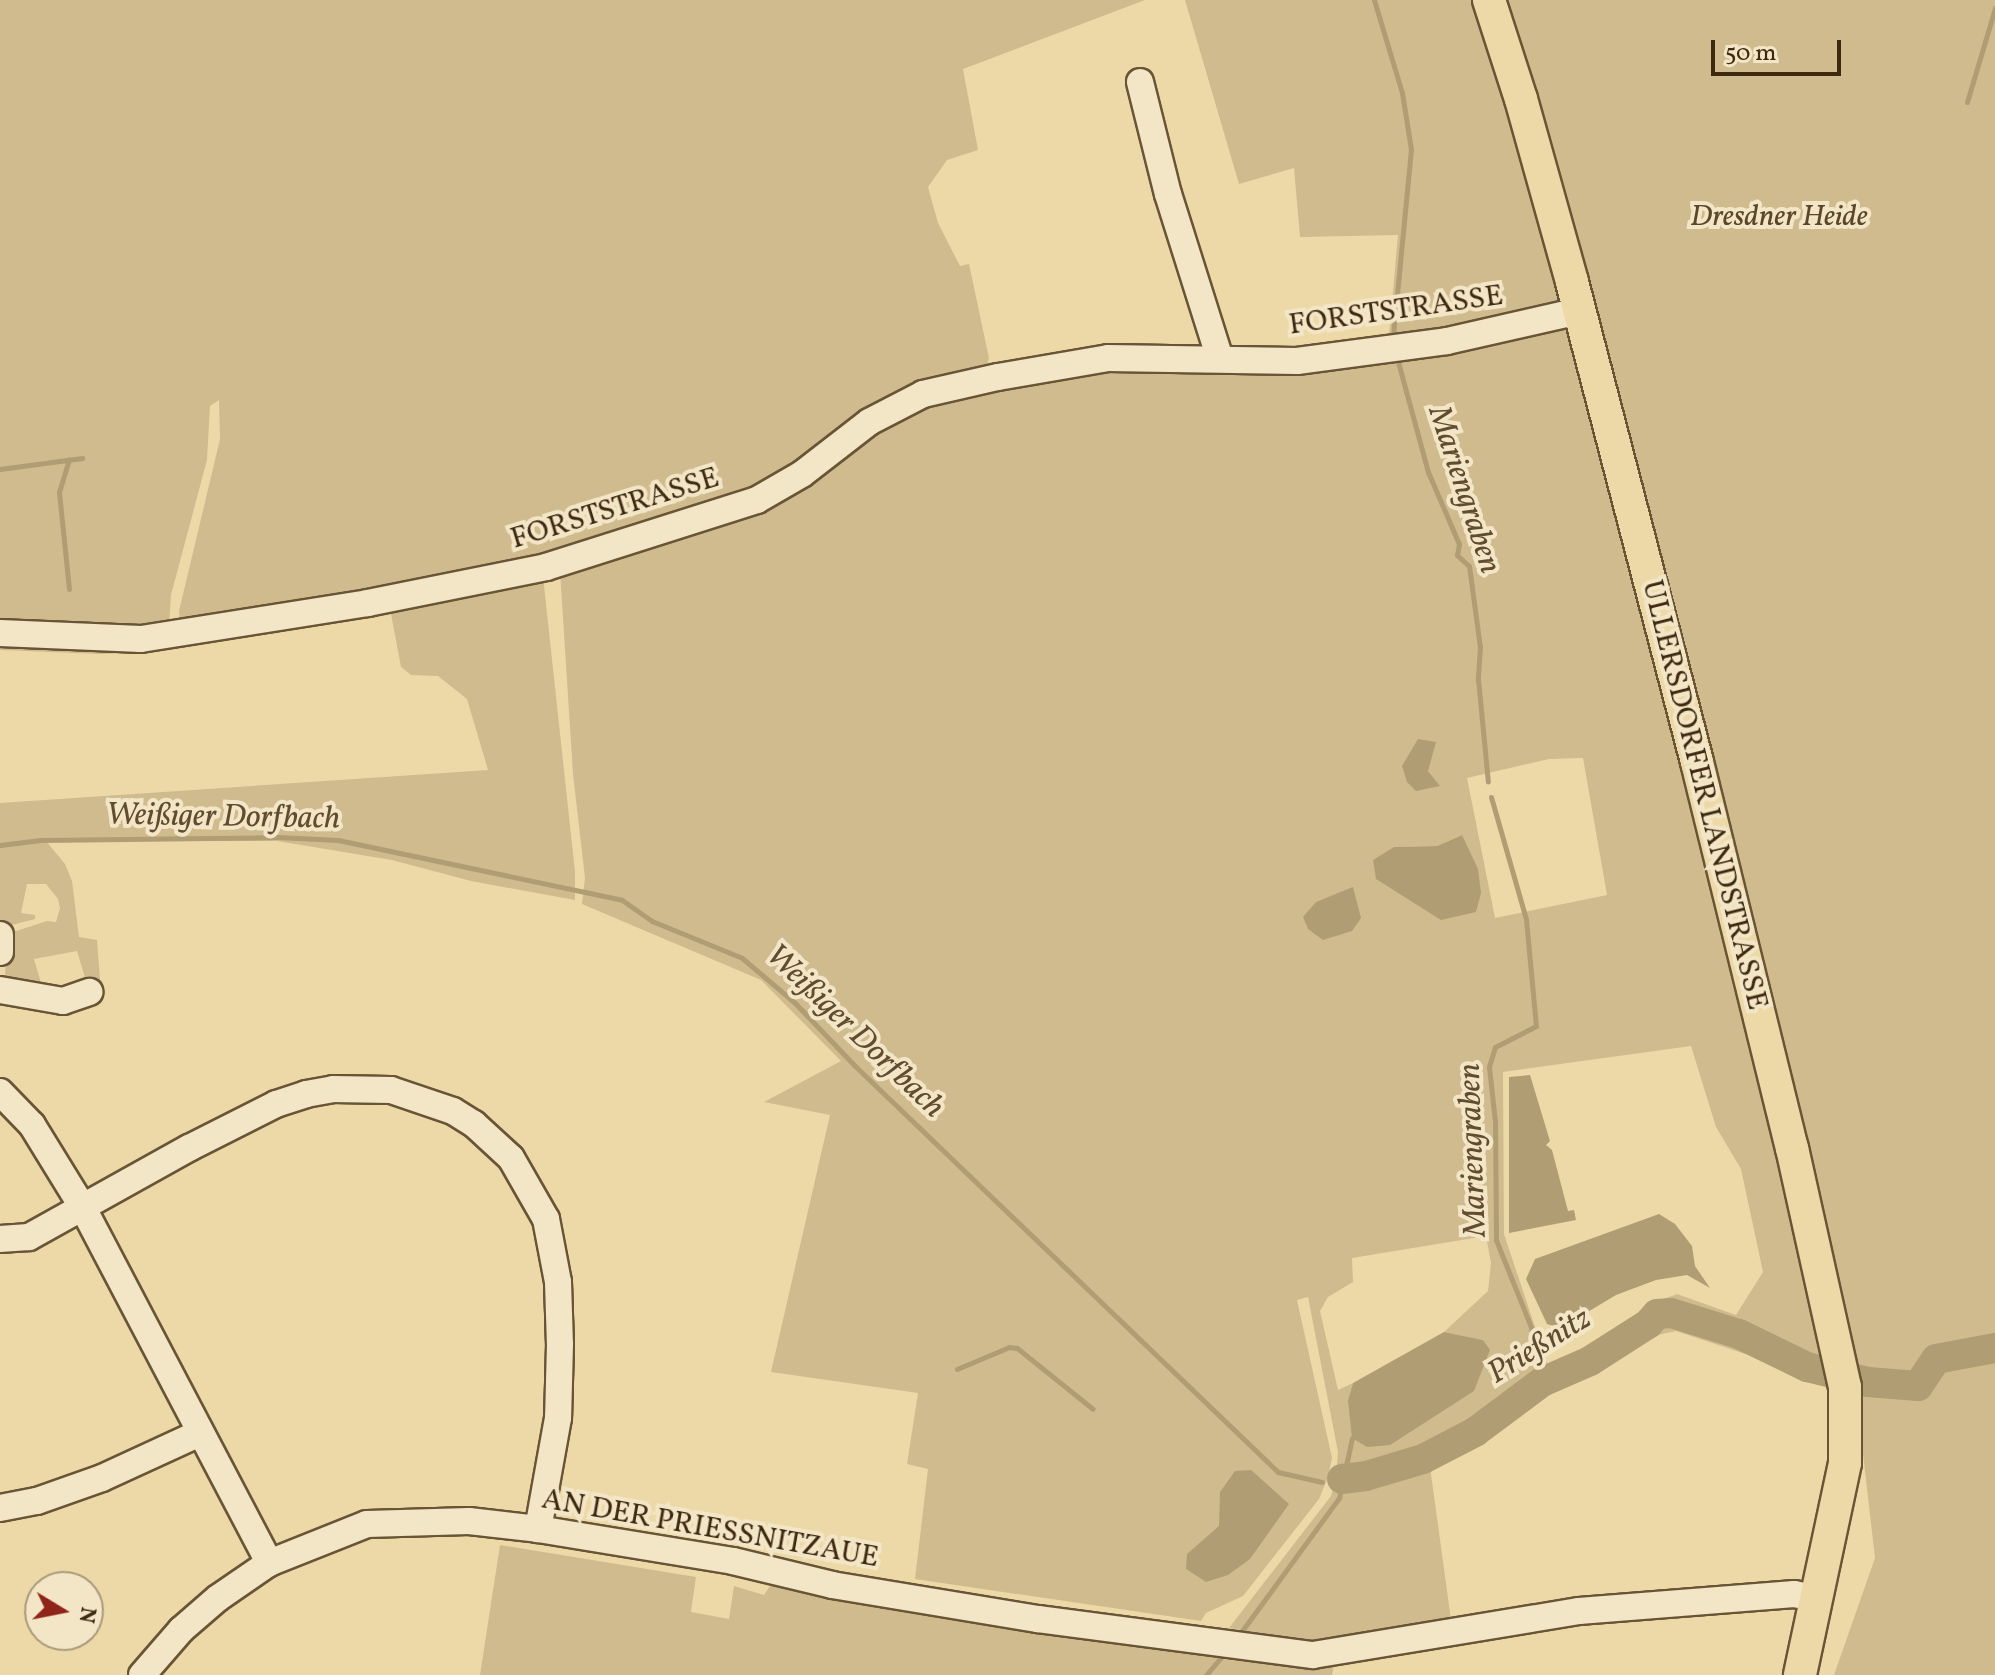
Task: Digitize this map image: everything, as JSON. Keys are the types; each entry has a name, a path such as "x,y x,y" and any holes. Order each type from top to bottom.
{"main road":[{"name":"ULLERSDORFER LANDSTRASSE","path":"1489,0 1521,99 1579,311 1781,1101 1841,1372 1845,1463 1800,1675"}],"street":[{"path":"1140,82 1168,194 1220,359"},
{"name":"FORSTSTRASSE","path":"0,633 141,639 368,603 546,567 757,500 802,474 869,422 923,394 1108,358 1297,361 1447,341 1579,311"},
{"path":"0,935 0,952"},
{"path":"0,990 78,1000"},
{"path":"0,1239 29,1237 212,1136 306,1094 333,1089 391,1090 453,1111 474,1124 511,1158 546,1219 558,1282 558,1418 538,1529"},
{"path":"0,1092 32,1125 83,1208 269,1563"},
{"path":"0,1508 37,1501 102,1478 200,1433"},
{"name":"AN DER PRIESSNITZAUE","path":"142,1675 190,1622 269,1563 367,1524 469,1521 538,1529 733,1561 876,1592 1313,1655 1579,1611 1794,1594 1815,1598"}],"green space":[{"path":"0,0 1145,0 963,69 978,150 947,160 928,187 938,223 960,266 969,264 989,358 986,369 754,493 543,560 180,625 179,611 220,439 219,400 210,406 207,460 171,595 169,626 134,649 134,653 99,654 0,650"},
{"name":"Dresdner Heide","path":"1185,0 1995,0 1995,1675 1834,1675 1875,1558 1863,1454 1810,1224 1831,1370 1827,1381 1676,1331 1648,1337 1643,1307 1677,1294 1736,1315 1763,1272 1741,1169 1716,1127 1691,1046 1503,1072 1504,1234 1551,1375 1428,1452 1451,1620 1316,1643 1229,1628 1331,1496 1336,1478 1338,1452 1308,1297 1297,1300 1332,1458 1328,1477 1319,1499 1243,1596 1206,1613 1201,1621 915,1579 928,1469 907,1464 918,1393 771,1372 830,1115 764,1102 841,1061 761,980 582,904 585,878 573,774 560,571 768,507 876,429 925,404 1103,369 1283,376 1449,348 1389,337 1398,235 1300,237 1294,168 1239,184","holes":["1583,758 1607,895 1495,918 1467,778 1549,759","1461,835 1376,879 1394,847 1437,846","1486,1236 1491,1263 1488,1291 1444,1332 1483,1340 1348,1400 1353,1383 1338,1390 1320,1311 1328,1297 1353,1282 1352,1258"]},
{"path":"543,576 575,872 575,900 471,881 392,860 277,841 46,841 65,864 72,881 79,937 97,940 101,992 86,981 77,951 34,959 43,990 10,986 5,973 10,933 47,921 56,922 60,908 58,899 46,884 27,884 21,913 35,915 35,919 0,928 0,803 488,770 467,699 438,676 411,675 401,667 391,614 395,604"},
{"path":"500,1545 696,1577 691,1612 729,1619 734,1586 764,1595 772,1583 1229,1660 1298,1666 1334,1664 1332,1675 480,1675"}],"shaded area":[{"path":"1418,739 1436,742 1428,771 1440,786 1416,791 1407,782 1402,766"},
{"path":"1462,835 1478,869 1481,893 1476,912 1441,920 1376,879 1373,860 1394,847 1437,846"},
{"path":"1353,887 1361,918 1352,931 1323,940 1308,929 1303,917 1316,902"},
{"path":"1530,1075 1550,1141 1546,1145 1552,1150 1568,1211 1574,1210 1576,1220 1509,1233 1509,1077"},
{"path":"1659,1214 1675,1224 1692,1246 1695,1266 1710,1288 1687,1275 1656,1280 1616,1295 1561,1328 1547,1324 1526,1279 1535,1259"},
{"path":"1444,1332 1483,1340 1490,1350 1474,1391 1390,1445 1367,1447 1352,1438 1348,1400 1353,1383"},
{"path":"1251,1470 1289,1504 1250,1559 1228,1575 1206,1582 1186,1569 1187,1554 1219,1526 1220,1492 1235,1471"}],"waterway":[{"name":"Mariengraben","path":"1374,0 1402,93 1411,149 1393,335"},
{"path":"1967,102 1995,8"},
{"name":"Mariengraben","path":"1397,358 1428,472 1459,544 1457,555 1469,566 1480,647 1478,679 1488,782"},
{"path":"0,469 82,458"},
{"path":"69,459 59,492 69,589"},
{"name":"Mariengraben","path":"1491,797 1526,919 1536,1026 1495,1047 1489,1067 1495,1121 1496,1240 1531,1327 1542,1382"},
{"name":"Weißiger Dorfbach","path":"0,845 41,840 278,837 338,840 622,900 652,921 742,958 795,1003 854,1065 1278,1472 1322,1482"},
{"name":"Prießnitz","path":"1342,1479 1366,1476 1423,1459 1475,1432 1542,1382 1590,1361 1648,1324 1657,1314 1671,1313 1739,1334 1807,1367 1868,1382 1918,1386 1936,1359 1995,1348"},
{"path":"957,1369 1009,1347 1017,1348 1093,1409"},
{"name":"Prießnitz","path":"1239,1635 1339,1498 1352,1438"},
{"name":"Prießnitz","path":"1206,1675 1225,1652"}]}
